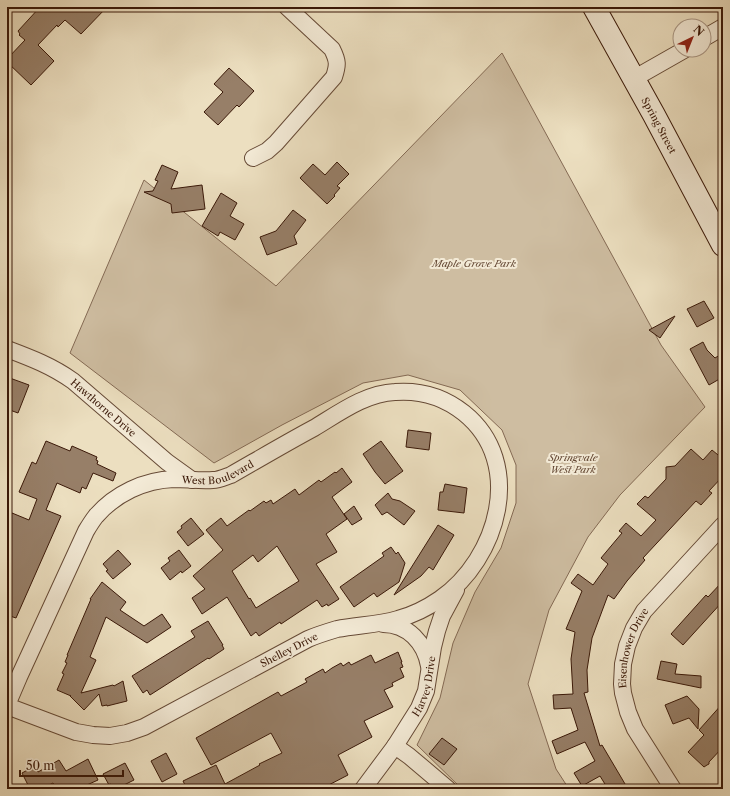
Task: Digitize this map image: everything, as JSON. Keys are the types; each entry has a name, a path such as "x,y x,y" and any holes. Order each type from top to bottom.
{"main road":[{"name":"Spring Street","path":"594,7 654,115 723,245"}],"street":[{"path":"253,158 267,151 276,143 334,78 337,68 337,58 332,49 287,7"},
{"path":"712,34 723,28"},
{"path":"633,79 672,57"},
{"name":"Hawthorne Drive","path":"7,349 59,371 73,381 161,457 192,480"},
{"name":"West Boulevard","path":"7,706 18,677 86,531 108,504 122,494 138,486 155,481 173,479 215,480 231,475 351,406 373,396 410,391 443,399 470,418 481,430 490,445 499,472"},
{"name":"Shelley Drive","path":"7,706 76,732 99,736 127,733 144,727 308,639 338,629 377,624 399,619 421,610 441,598 459,582 480,554 492,528 498,507 500,490 499,472"},
{"name":"Eisenhower Drive","path":"674,789 635,729 628,712 622,684 623,664 627,646 634,628 644,611 723,525"},
{"name":"Harvey Drive","path":"363,789 395,746 419,708 426,691 433,647 442,616 466,574"},
{"path":"377,624 390,624 398,626 412,634 425,651 428,660 429,674"},
{"path":"395,746 448,789"}],"green space":[{"name":"Maple Grove Park","path":"502,53 661,345 705,407 620,495 588,537 549,610 528,684 556,769 569,789 462,789 417,745 440,698 453,643 475,592 501,548 516,503 516,465 502,430 460,390 408,375 363,383 282,425 214,463 70,353 144,180 276,286"}],"building":[{"path":"40,7 107,7 81,34 65,20 58,27 57,25 38,45 54,61 31,85 7,62 7,59 25,40 19,35 20,34 18,31"},
{"path":"229,68 254,91 239,107 237,105 218,125 204,112 223,92 214,84"},
{"path":"337,162 349,174 337,186 340,188 327,204 300,178 313,164 325,175"},
{"path":"162,165 178,172 171,189 202,185 205,209 172,213 171,204 144,192 153,191 158,181 155,180"},
{"path":"221,193 237,203 230,216 244,224 235,240 220,232 218,236 202,226"},
{"path":"293,210 306,220 294,236 297,244 267,255 260,237 276,231"},
{"path":"704,301 714,318 697,327 687,309"},
{"path":"675,316 660,338 649,330"},
{"path":"703,342 707,350 715,358 723,353 723,377 709,385 690,349"},
{"path":"7,377 29,385 18,413 7,409"},
{"path":"408,430 431,433 429,450 406,447"},
{"path":"46,441 70,451 72,446 97,457 97,464 116,473 113,481 93,473 86,489 82,487 80,493 57,483 46,510 61,516 16,618 7,615 7,560 11,550 7,548 7,525 12,513 29,520 37,499 19,492 32,462 36,464"},
{"path":"381,441 403,471 385,484 363,454"},
{"path":"691,449 703,460 712,450 723,459 723,476 709,491 712,493 701,505 696,501 643,558 645,560 614,599 608,595 592,638 587,670 588,692 584,693 600,746 602,745 628,789 608,789 600,776 582,786 574,773 595,761 585,742 557,754 552,741 578,730 571,708 554,709 553,695 573,694 571,659 575,632 566,629 582,591 571,583 578,574 593,585 608,564 601,558 622,533 619,531 626,523 641,536 656,520 637,504 645,496 648,498 666,479 666,467 675,466"},
{"path":"342,468 352,482 332,497 347,519 326,534 337,552 316,564 339,599 328,606 327,604 322,607 317,600 281,624 280,622 259,636 256,632 251,636 227,597 202,614 192,598 205,589 193,576 223,550 206,530 221,518 227,526 264,501 266,503 271,500 273,504 295,489 299,495 319,480 321,482 335,472 336,473","holes":["277,546 299,581 256,608 232,571 253,555 258,562"]},
{"path":"445,484 467,488 464,513 438,510 440,492 443,492"},
{"path":"388,493 392,499 400,501 415,511 404,525 387,512 382,515 375,505"},
{"path":"354,506 362,519 352,525 344,514"},
{"path":"191,518 204,534 188,546 177,532 182,528 181,526"},
{"path":"438,525 454,535 433,570 429,567 421,576 394,595"},
{"path":"391,547 396,554 398,552 405,563 399,582 377,597 374,593 354,607 340,587 384,556 382,553"},
{"path":"118,550 131,564 113,579 106,571 108,570 103,564"},
{"path":"179,550 191,566 182,573 181,571 170,580 161,568 170,561 168,558"},
{"path":"723,581 723,601 683,645 671,634 706,595 708,597"},
{"path":"102,582 126,602 120,610 144,626 162,614 171,627 147,643 106,617 90,657 96,660 81,693 114,686 123,681 127,701 102,706 99,694 84,710 71,696 57,690 64,674 62,673 67,663 65,662 67,655 90,599"},
{"path":"208,621 224,649 150,695 147,690 143,693 132,676 195,637 191,631"},
{"path":"398,652 403,667 400,668 404,677 392,683 393,686 384,690 393,707 364,721 372,737 338,755 348,775 321,789 215,789 213,785 206,789 187,789 183,781 216,765 225,784 260,765 259,764 282,753 271,733 211,765 196,738 278,692 281,696 307,682 305,679 323,669 325,673 341,663 343,666 349,662 351,665 371,655 375,663"},
{"path":"661,661 677,664 675,674 701,676 701,688 657,679"},
{"path":"687,696 699,709 698,729 689,718 673,724 665,705"},
{"path":"723,703 723,747 709,762 709,764 704,767 688,752 704,735 699,730"},
{"path":"442,738 457,749 444,765 429,754"},
{"path":"166,753 177,774 162,782 151,761"},
{"path":"88,759 98,780 78,789 57,789 53,783 41,789 30,789 22,773 35,766 38,772 59,760 66,771"},
{"path":"125,763 134,780 113,789 103,774"}],"park label":[{"name":"Springvale West Park","path":"573,462"}]}
